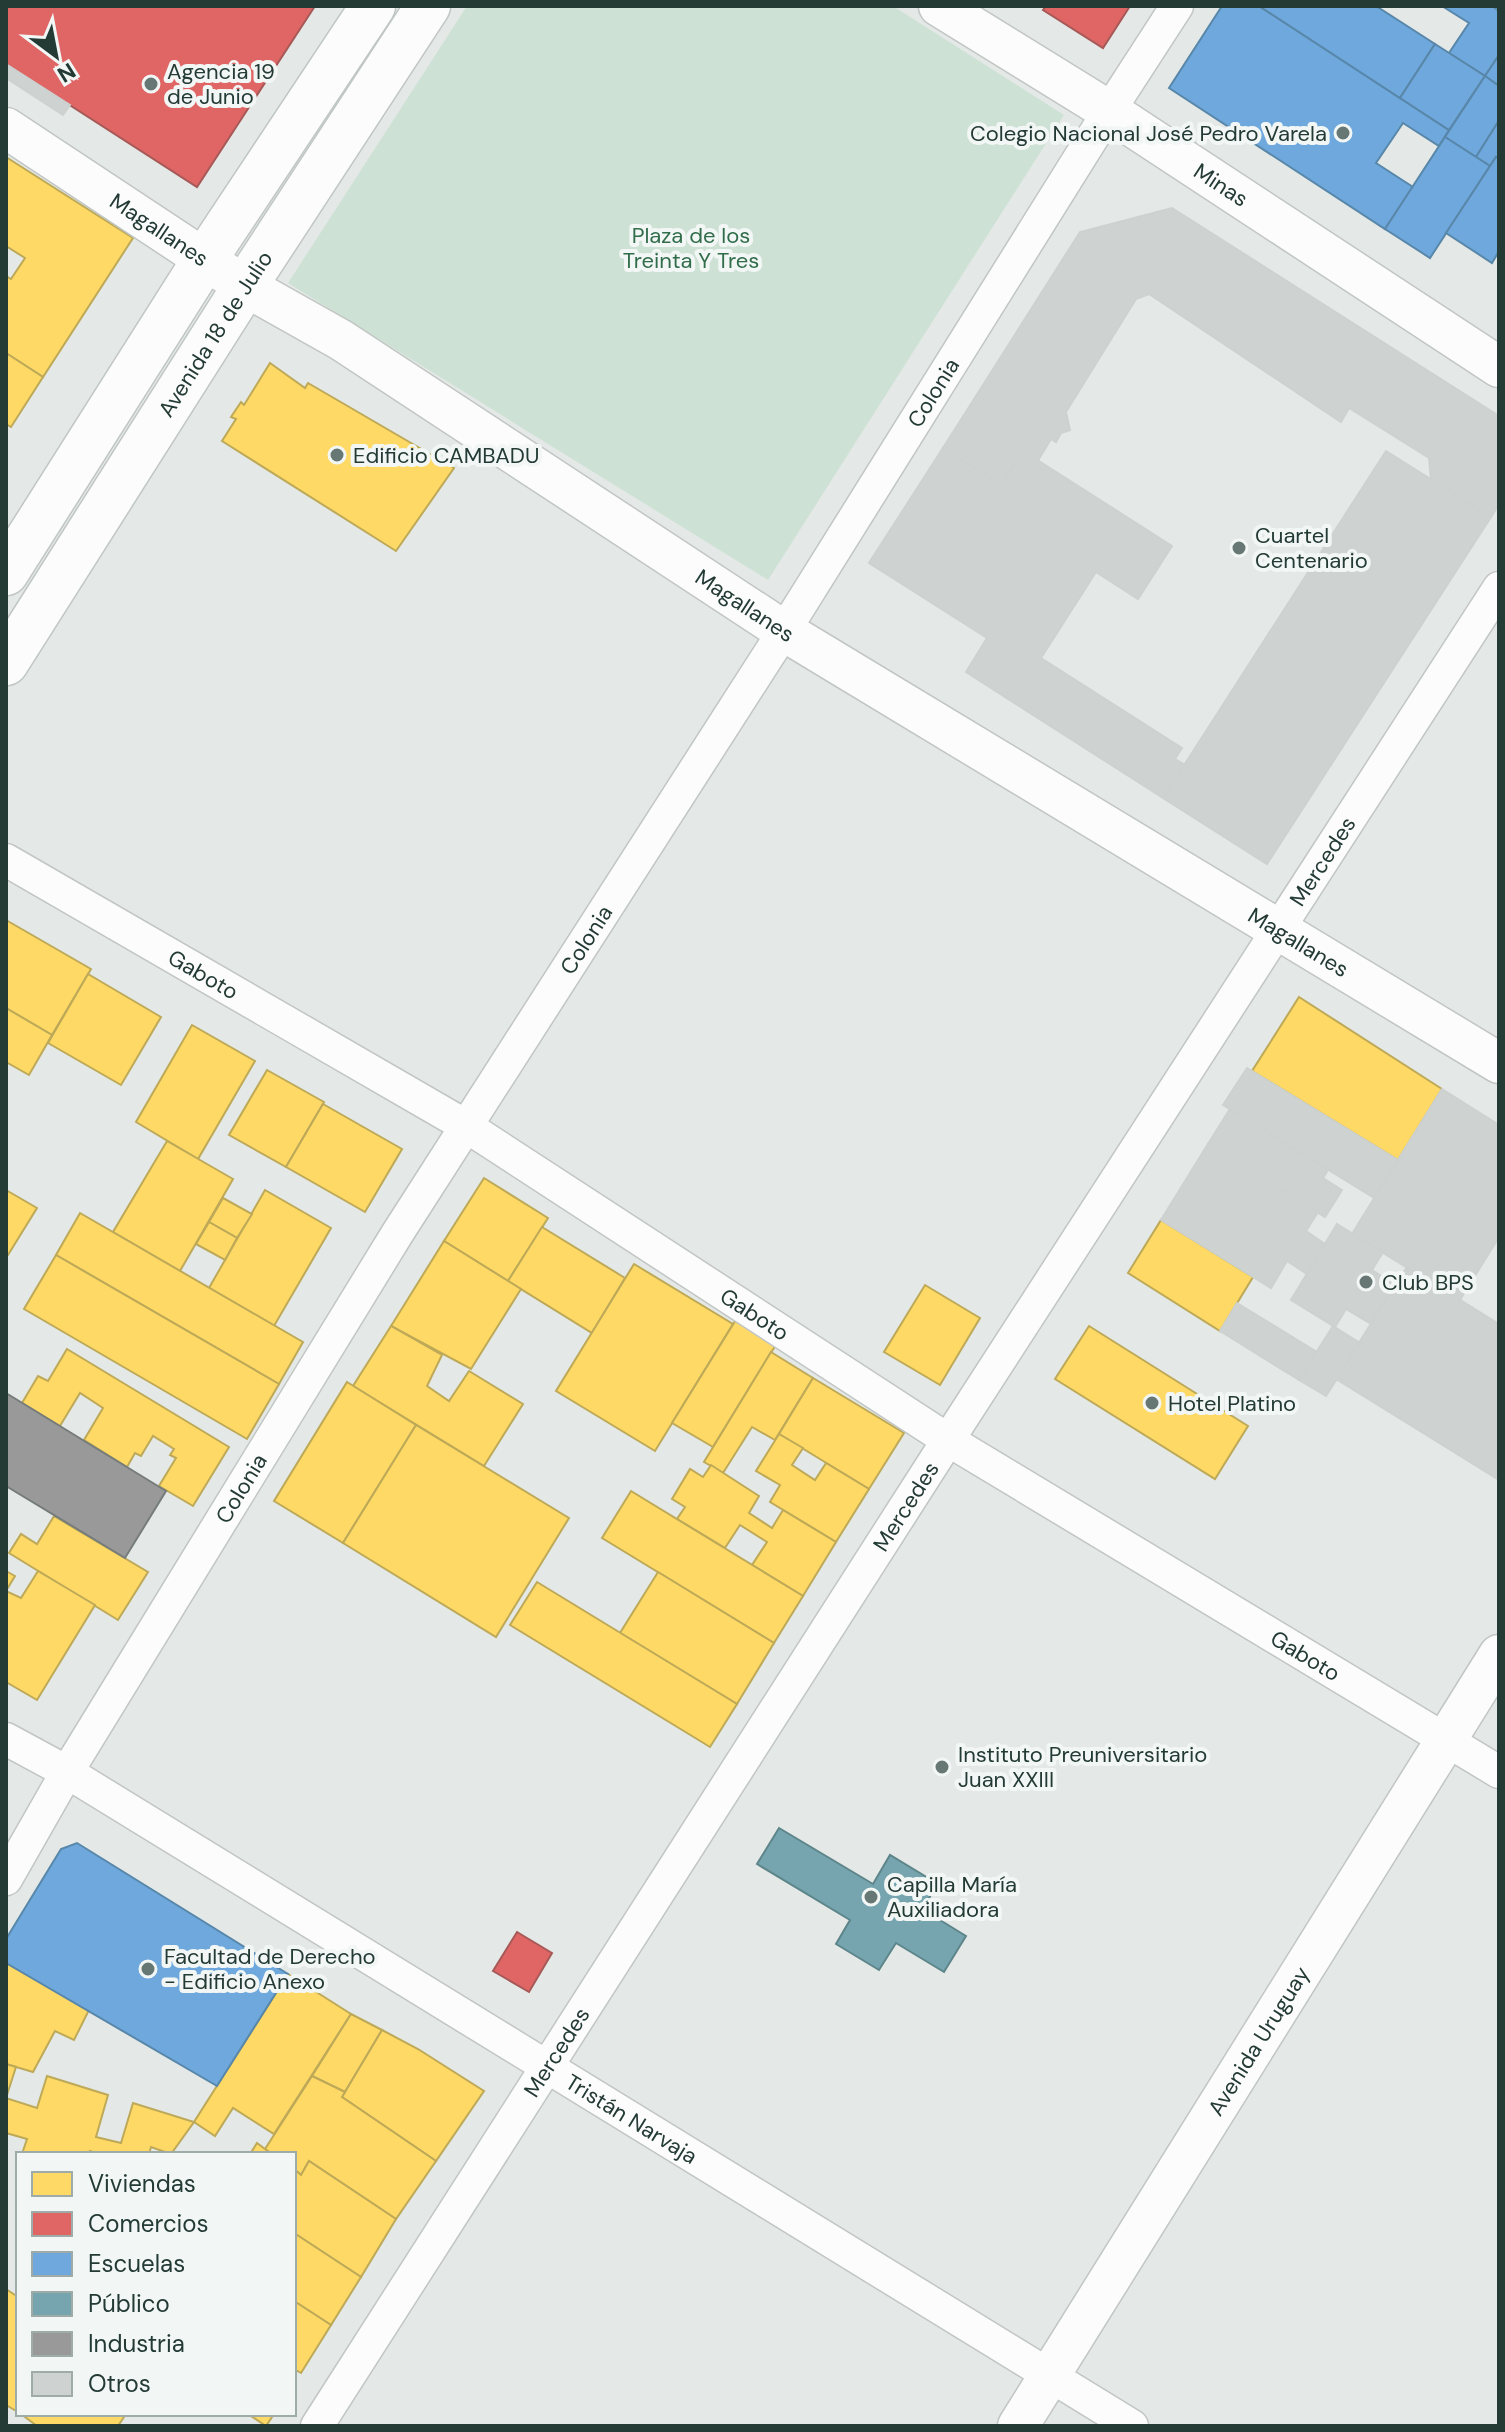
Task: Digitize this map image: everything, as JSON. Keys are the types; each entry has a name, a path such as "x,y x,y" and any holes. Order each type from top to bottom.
{"main road":[{"path":"6,573 205,259 373,6"},
{"name":"Avenida 18 de Julio","path":"6,663 245,286 428,6"}],"street":[{"name":"Minas","path":"939,6 1109,111 1499,367"},
{"name":"Colonia","path":"6,1879 67,1772 397,1234 784,631 1177,6"},
{"name":"Magallanes","path":"6,128 245,286 341,340 784,631 1499,1063"},
{"name":"Mercedes","path":"317,2426 948,1440 1499,588"},
{"name":"Gaboto","path":"6,860 466,1126 948,1440 1499,1772"},
{"name":"Avenida Uruguay","path":"1018,2426 1499,1655"},
{"name":"Tristán Narvaja","path":"6,1739 67,1772 1132,2426"}],"green space":[{"name":"Plaza de los Treinta Y Tres","path":"467,6 893,6 1064,115 768,580 288,283"}],"building: Viviendas":[{"path":"6,157 133,238 43,377 6,353 6,276 11,279 25,258 6,246"},
{"path":"6,353 43,377 11,427 6,424"},
{"name":"Edificio CAMBADU","path":"270,363 305,388 308,383 454,468 396,551 222,441 236,419 231,417 241,402 244,405"},
{"path":"6,920 91,969 52,1035 6,1008"},
{"path":"88,974 161,1017 121,1085 48,1043"},
{"path":"1299,997 1442,1089 1398,1160 1252,1071"},
{"path":"6,1008 52,1035 29,1075 6,1062"},
{"path":"192,1025 255,1061 198,1159 136,1122"},
{"path":"267,1070 324,1102 286,1167 229,1135"},
{"path":"323,1104 402,1149 365,1212 286,1167"},
{"path":"167,1141 233,1179 180,1271 113,1232"},
{"path":"484,1178 548,1218 508,1281 444,1241"},
{"path":"6,1190 37,1208 8,1255 6,1254"},
{"path":"265,1190 331,1228 274,1326 209,1288"},
{"path":"223,1198 252,1214 237,1238 209,1222"},
{"path":"80,1213 303,1342 279,1384 56,1255"},
{"path":"1161,1220 1253,1277 1220,1331 1128,1273"},
{"path":"209,1222 237,1238 225,1260 196,1244"},
{"path":"542,1227 625,1278 592,1333 508,1281"},
{"path":"444,1241 521,1289 471,1369 391,1326"},
{"path":"56,1255 279,1384 247,1439 24,1309"},
{"path":"634,1264 733,1324 655,1451 556,1391"},
{"path":"925,1285 980,1318 940,1385 884,1352"},
{"path":"737,1318 777,1343 713,1447 672,1423"},
{"path":"391,1326 442,1355 427,1386 449,1401 469,1371 523,1404 484,1466 353,1386"},
{"name":"Hotel Platino","path":"1089,1326 1248,1426 1215,1479 1055,1379"},
{"path":"67,1349 229,1447 193,1506 159,1486 176,1458 170,1455 174,1449 153,1436 141,1456 135,1453 127,1467 84,1440 103,1408 80,1393 60,1426 22,1403 38,1376 48,1381"},
{"path":"771,1352 813,1378 775,1440 752,1427 723,1473 704,1462"},
{"path":"813,1378 904,1433 869,1489 779,1434"},
{"path":"347,1382 416,1425 343,1543 274,1501"},
{"path":"416,1425 569,1518 496,1637 343,1543"},
{"path":"779,1434 803,1448 792,1465 815,1480 826,1463 869,1489 836,1542 770,1502 780,1485 756,1471"},
{"path":"711,1465 759,1496 749,1513 772,1528 783,1510 836,1542 803,1596 752,1565 767,1542 740,1525 725,1548 677,1519 685,1507 672,1499 690,1469 703,1477"},
{"path":"631,1491 803,1596 774,1643 602,1538"},
{"path":"54,1516 148,1572 118,1620 9,1553 21,1534 37,1544"},
{"path":"6,1571 15,1576 6,1591"},
{"path":"38,1571 95,1605 37,1700 6,1682 6,1591 21,1598"},
{"path":"658,1572 774,1643 737,1704 620,1633"},
{"path":"537,1582 737,1704 710,1747 510,1625"},
{"path":"6,1963 89,2010 74,2040 55,2031 33,2072 6,2064"},
{"path":"288,1974 351,2014 274,2134 233,2108 215,2136 194,2122"},
{"path":"351,2014 382,2030 345,2092 312,2076"},
{"path":"382,2030 484,2091 436,2161 342,2097"},
{"path":"6,2064 16,2067 6,2098"},
{"path":"47,2076 108,2095 96,2137 121,2143 133,2103 194,2122 172,2152 151,2147 150,2152 23,2152 27,2139 6,2133 6,2098 37,2108"},
{"path":"312,2076 345,2092 342,2097 436,2161 396,2219 309,2161 301,2175 296,2171 296,2152 269,2152 265,2149"},
{"path":"257,2143 269,2152 251,2152"},
{"path":"309,2161 396,2219 361,2277 296,2234 296,2171 301,2175"},
{"path":"296,2234 361,2277 331,2325 296,2302"},
{"path":"6,2289 16,2296 16,2411 6,2405"},
{"path":"296,2302 331,2325 301,2373 296,2370"},
{"path":"24,2416 125,2416 118,2426 37,2426"},
{"path":"251,2416 273,2416 266,2426"}],"building: Comercios":[{"name":"Agencia 19 de Junio","path":"6,6 315,6 197,187 6,64"},
{"path":"1046,6 1130,6 1103,48 1043,10"},
{"path":"517,1932 552,1953 529,1992 493,1971"}],"building: Escuelas":[{"path":"1222,6 1259,6 1449,130 1439,146 1403,123 1376,163 1413,187 1385,229 1169,88"},
{"path":"1259,6 1376,6 1435,44 1400,98"},
{"path":"1442,6 1492,6 1499,11 1499,55 1485,76 1449,53 1469,23"},
{"path":"1435,44 1485,76 1449,130 1400,98"},
{"path":"1499,55 1499,86 1485,76"},
{"path":"1485,76 1499,86 1499,121 1476,157 1445,137"},
{"path":"1498,122 1499,159 1496,157 1490,166 1476,157"},
{"path":"1445,137 1490,166 1430,258 1385,229"},
{"path":"1496,157 1499,159 1499,251 1492,263 1446,233"},
{"name":"Facultad de Derecho - Edificio Anexo","path":"77,1843 288,1974 217,2086 6,1963 6,1939 61,1849"}],"building: Público":[{"name":"Capilla María Auxiliadora","path":"779,1828 873,1884 890,1855 938,1884 922,1909 966,1936 944,1972 896,1943 879,1970 836,1944 850,1920 757,1864"}],"building: Industria":[{"path":"6,1393 166,1491 125,1558 6,1486"}],"building: Otros":[{"path":"6,64 70,105 63,115 6,78"},
{"path":"1172,208 1499,416 1499,504 1491,517 1431,480 1429,458 1349,408 1341,422 1149,294 1136,299 1066,412 1070,430 1061,433 1056,442 1051,439 1031,472 1016,462 1001,485 943,448 1080,232"},
{"path":"943,448 1001,485 1016,462 1031,472 1039,461 1172,546 1138,599 1096,572 1041,658 1182,748 1175,759 1185,765 1163,798 966,672 987,638 869,563"},
{"path":"1386,451 1491,517 1267,864 1163,798"},
{"path":"1247,1068 1398,1160 1374,1198 1223,1105"},
{"path":"1442,1089 1499,1125 1499,1237 1460,1300 1352,1234"},
{"path":"1230,1109 1328,1170 1323,1178 1342,1190 1325,1217 1208,1144"},
{"path":"1208,1144 1318,1212 1306,1231 1325,1244 1307,1274 1287,1261 1271,1288 1161,1220"},
{"path":"1337,1224 1383,1252 1372,1270 1395,1285 1371,1324 1346,1309 1335,1327 1291,1300"},
{"path":"1407,1267 1499,1324 1499,1480 1336,1379"},
{"path":"1237,1303 1317,1352 1299,1380 1220,1331"},
{"path":"1333,1326 1360,1343 1326,1396 1299,1380"}],"place":[{"name":"Agencia 19 de Junio","path":"151,84"},
{"name":"Colegio Nacional José Pedro Varela","path":"1343,133"},
{"name":"Edificio CAMBADU","path":"337,455"},
{"name":"Cuartel Centenario","path":"1239,548"},
{"name":"Club BPS","path":"1366,1282"},
{"name":"Hotel Platino","path":"1152,1403"},
{"name":"Instituto Preuniversitario Juan XXIII","path":"942,1767"},
{"name":"Capilla María Auxiliadora","path":"871,1897"},
{"name":"Facultad de Derecho - Edificio Anexo","path":"148,1969"}]}
